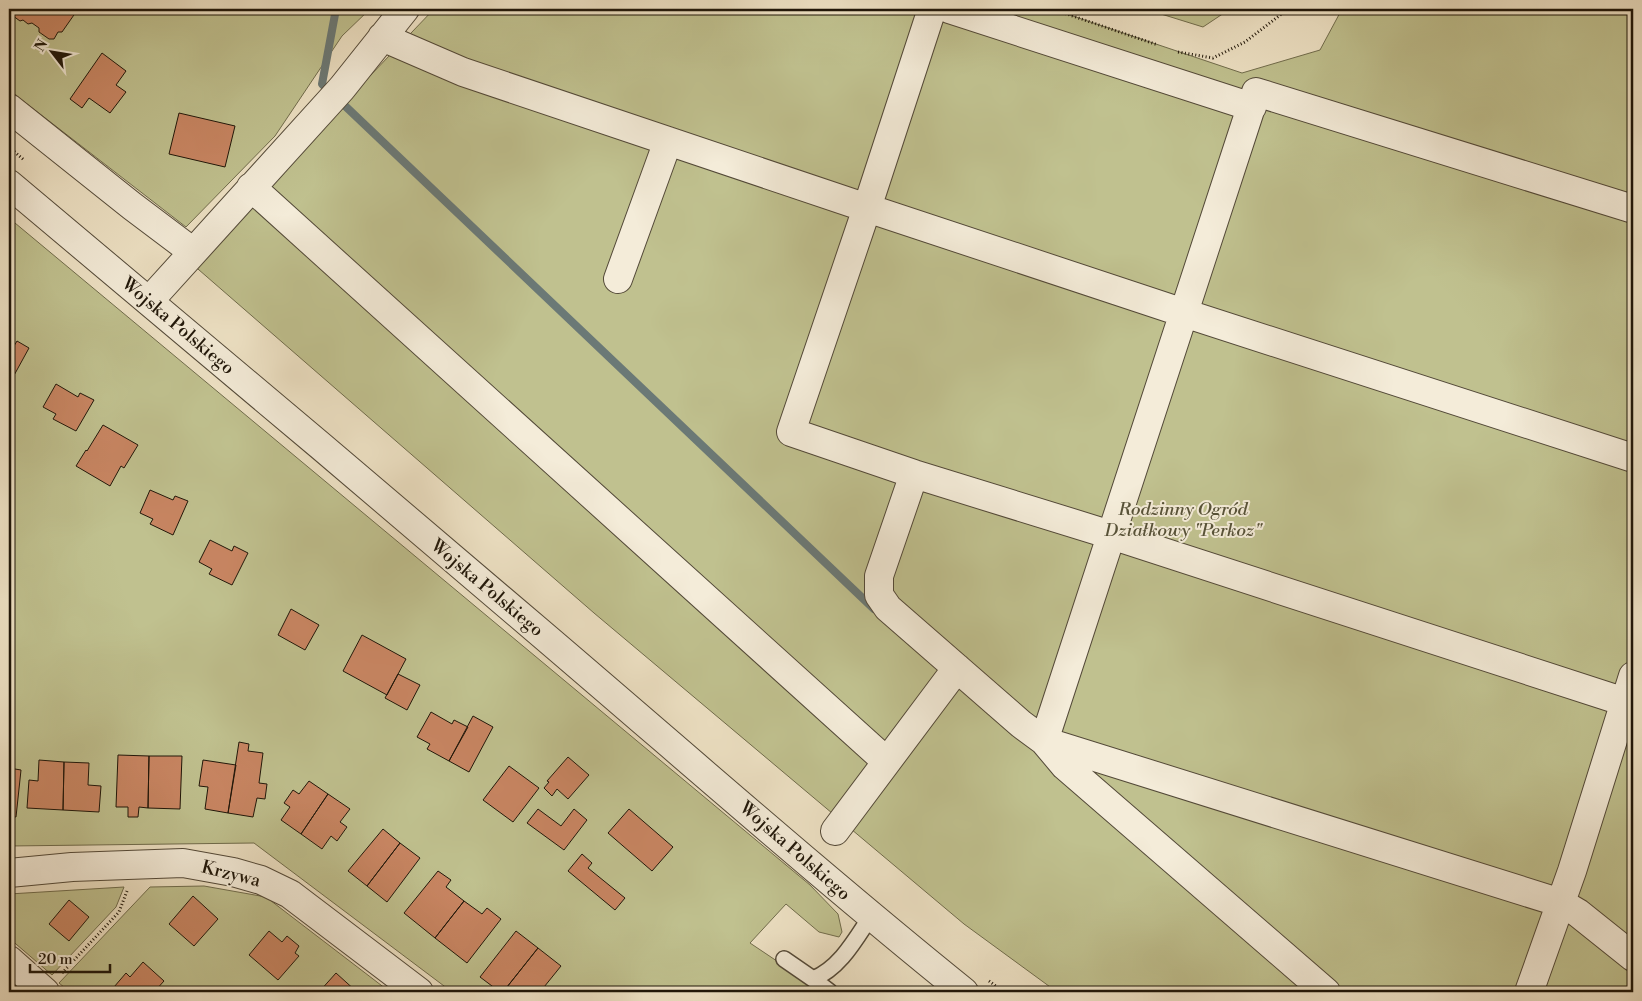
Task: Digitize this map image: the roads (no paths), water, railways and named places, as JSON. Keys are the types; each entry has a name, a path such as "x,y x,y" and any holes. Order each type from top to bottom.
{"street":[{"path":"149,300 335,96 405,9"},
{"path":"932,9 791,432 914,474 1111,535 1627,715"},
{"path":"949,9 1252,107"},
{"path":"382,37 464,72 867,208 1633,458"},
{"path":"1044,740 1256,92 1633,209"},
{"path":"9,108 193,252"},
{"path":"618,279 668,141"},
{"name":"Wojska Polskiego","path":"9,184 149,300 871,916 964,992"},
{"path":"251,188 886,762"},
{"path":"914,474 879,576 880,595 888,608 1021,724 1044,740 1065,766 1326,992"},
{"path":"836,831 957,668"},
{"path":"1529,992 1627,715 1633,676"},
{"path":"1044,740 1560,904 1578,912 1633,957"},
{"name":"Krzywa","path":"9,873 72,867 183,863 233,872 261,880 290,894 419,992"},
{"path":"9,960 52,984"}],"lane":[{"path":"813,979 826,973 847,951 871,916"},
{"path":"784,959 830,992"}],"waterway":[{"path":"336,9 322,84 874,609"}],"park label":[{"name":"Rodzinny Ogród Działkowy \"Perkoz\"","path":"1183,519"}]}
